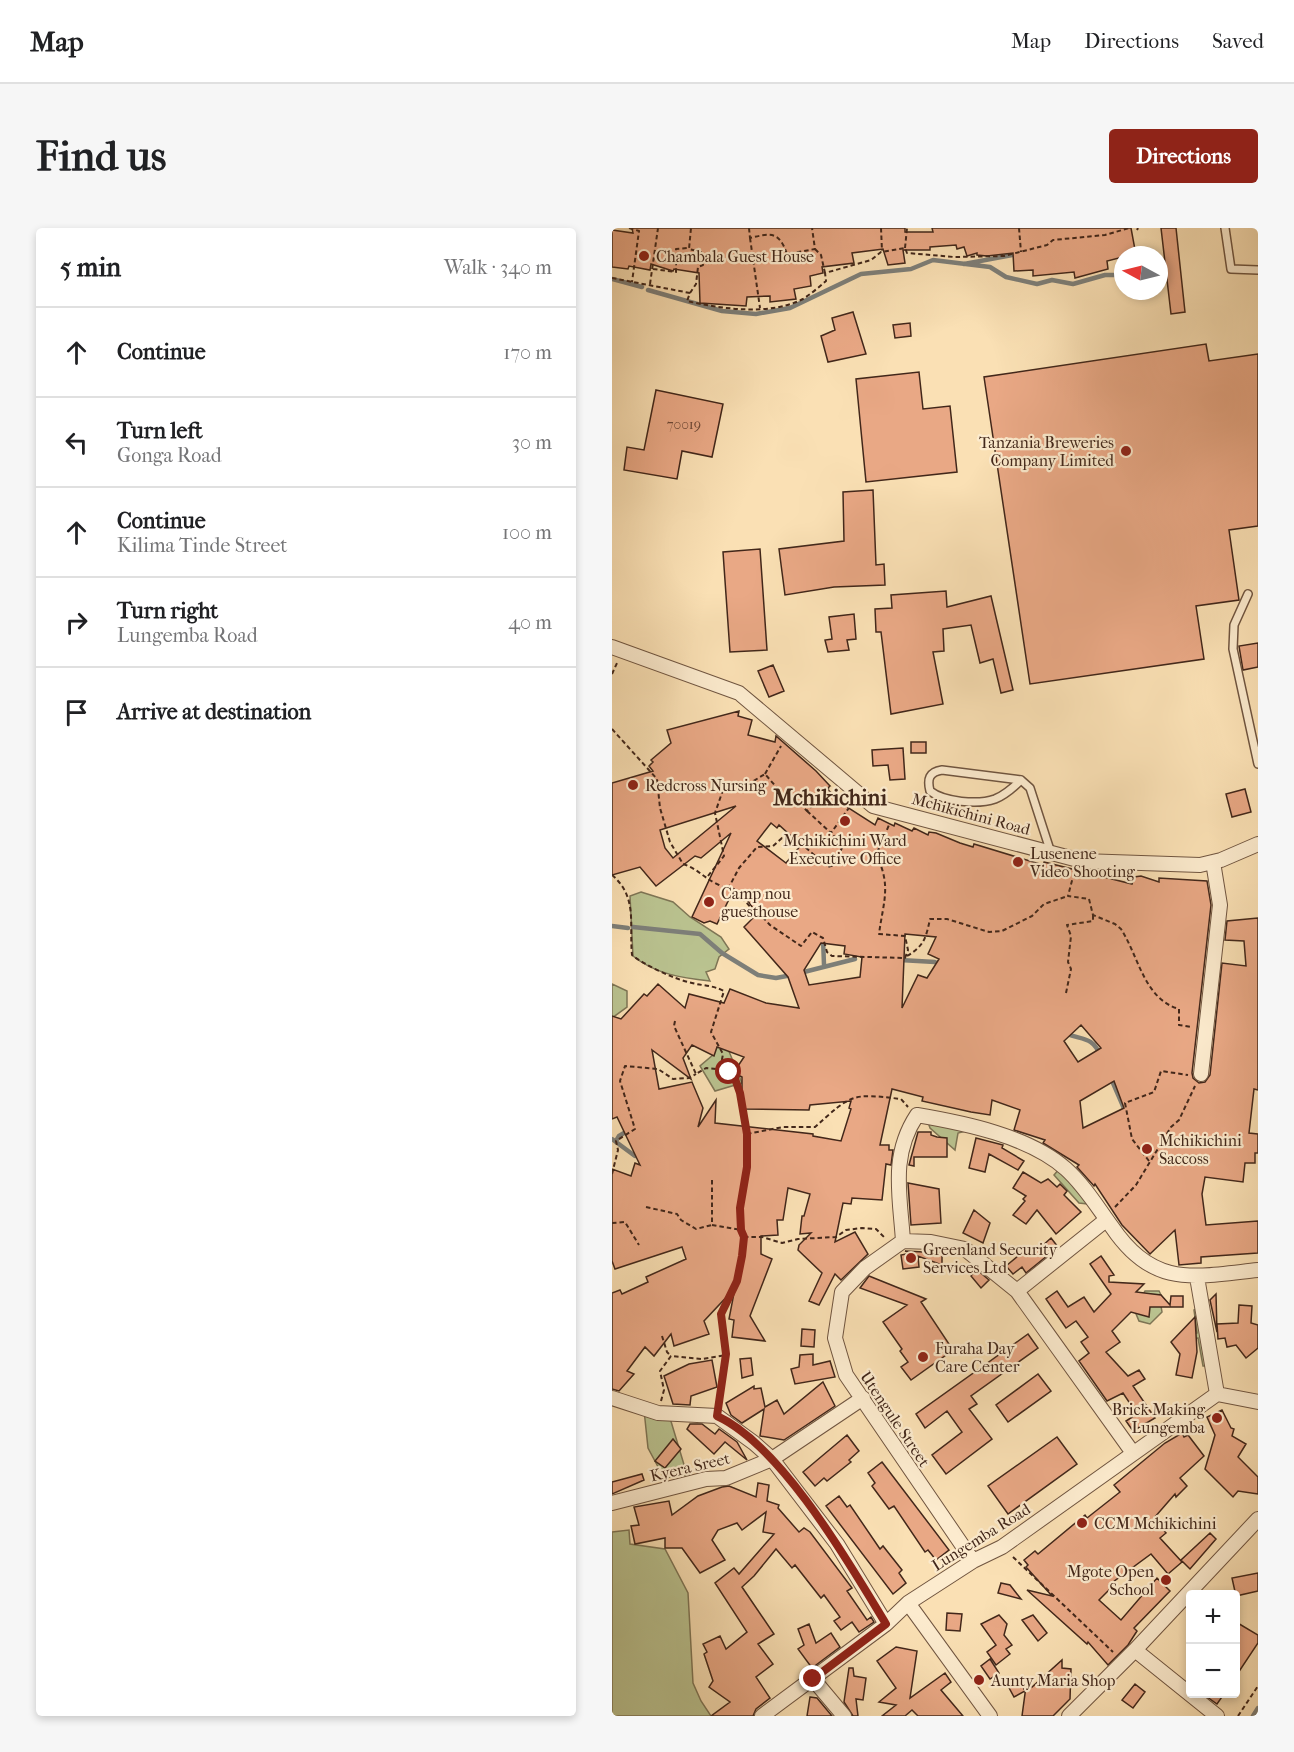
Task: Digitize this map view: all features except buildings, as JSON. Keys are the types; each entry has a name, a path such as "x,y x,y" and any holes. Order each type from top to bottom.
{"street":[{"name":"Mchikichini Road","path":"612,647 739,693 873,806 1078,859 1200,865 1214,862 1258,844"},
{"path":"1199,1075 1207,1029 1220,905 1214,862"},
{"path":"1133,1453 1017,1291 965,1249 932,1242 903,1241 898,1165 905,1134 917,1115 977,1125 1038,1152 1066,1168 1136,1258 1161,1271 1197,1277 1258,1270"},
{"path":"1017,1291 1107,1220"},
{"name":"Utengule Street","path":"903,1241 866,1268 842,1292 835,1338 846,1375 973,1561"},
{"path":"1197,1277 1217,1394 1258,1402"},
{"name":"Lungemba Road","path":"762,1716 886,1624 908,1604 973,1561 1002,1547 1217,1394"},
{"path":"612,1398 658,1413 717,1416 772,1459 837,1544 886,1624"},
{"name":"Kyera Sreet","path":"612,1503 706,1479 726,1478 772,1459 863,1398"},
{"path":"1069,1716 1135,1650 1258,1519"},
{"path":"908,1604 990,1716"},
{"path":"1135,1650 1217,1716"},
{"path":"813,1679 844,1716"}],"lane":[{"path":"1225,228 1231,269 1258,270"},
{"path":"1248,594 1234,625 1233,650 1255,741 1258,764"},
{"path":"1022,780 1004,794 987,801 944,798 930,791 928,783 929,776 934,771 942,770 1022,780 1030,788 1051,853"}],"path":[{"path":"630,228 639,231 632,282"},
{"path":"650,285 658,228"},
{"path":"689,249 691,228"},
{"path":"748,228 760,308"},
{"path":"652,270 675,272 676,249 701,252 703,265 698,267 696,284 687,302 729,308 780,308 804,298 826,281 821,255 815,249 812,228"},
{"path":"881,228 883,248 881,252"},
{"path":"907,228 904,248 907,253 976,258 1022,252 1026,249 1047,245 1053,240 1105,235 1129,228"},
{"path":"1019,228 1022,252"},
{"path":"750,238 770,233 784,245 787,254 815,249"},
{"path":"825,273 871,260 881,252 904,248"},
{"path":"612,278 690,293"},
{"path":"612,729 657,779 660,808 670,842 683,864 708,876 715,884 745,898 753,910 757,911 770,925 801,946 812,932 823,938 827,952 832,956 905,958 925,943 930,920 947,919 989,932 1002,931 1032,916 1044,904 1068,896 1089,899 1093,921 1067,925 1071,936 1068,962 1071,969 1066,993"},
{"path":"708,876 724,856 715,813 723,790 738,791 765,774 786,734"},
{"path":"728,889 739,868 757,847 773,846 782,838 805,847 828,867 835,865 843,845 796,800 784,796 765,774"},
{"path":"807,811 838,777"},
{"path":"831,833 850,809 855,791"},
{"path":"894,812 876,855 884,870 886,883 879,934 905,936 908,950 905,958"},
{"path":"1068,896 1078,859"},
{"path":"612,876 623,884 631,905 632,955 640,962 692,983 710,984 724,991 711,1032 723,1054 720,1070"},
{"path":"1093,915 1116,924 1121,929 1153,994 1164,1004 1179,1009 1179,1025 1207,1029"},
{"path":"675,1021 674,1026 696,1074"},
{"path":"612,1173 618,1149 616,1142 635,1129 620,1081 625,1066 658,1069 673,1079 689,1078 706,1068 720,1070 734,1076 747,1134 747,1167 740,1208 741,1230 744,1237 737,1281 721,1314 726,1354 717,1416"},
{"path":"1107,1220 1136,1185 1149,1161 1187,1106 1199,1075 1161,1071 1154,1092 1125,1103 1132,1139 1149,1161"},
{"path":"747,1134 783,1127 815,1127 836,1107 856,1096 901,1099 917,1115"},
{"path":"712,1180 712,1225"},
{"path":"646,1207 677,1214 681,1220 696,1229 712,1225 741,1230"},
{"path":"612,1223 625,1222 639,1245"},
{"path":"744,1237 762,1237 782,1243 798,1239 836,1238 846,1230 876,1229 891,1250"},
{"path":"662,1336 667,1352 671,1356 702,1359 726,1354"},
{"path":"658,1413 663,1390 660,1371 671,1356"},
{"path":"1002,1547 1122,1661"},
{"path":"1238,1716 1258,1686"}],"green space":[{"path":"641,892 673,902 690,917 721,937 729,949 719,957 715,969 706,972 710,981 679,977 660,971 633,956 630,896"},
{"path":"612,984 627,991 627,1007 612,1018"},
{"path":"721,1032 742,1083 715,1091 700,1066 714,1054"},
{"path":"928,1122 966,1131 958,1133 955,1150 930,1128"},
{"path":"1060,1168 1088,1204 1079,1203 1054,1175"},
{"path":"1145,1291 1159,1291 1164,1301 1161,1306 1162,1312 1150,1324 1139,1321 1134,1309"},
{"path":"1196,1309 1207,1366 1203,1366 1198,1338 1180,1339 1180,1337 1197,1333 1194,1310"},
{"path":"667,1408 689,1475 664,1478 648,1448 644,1410"},
{"path":"629,1530 630,1544 665,1549 688,1593 693,1683 711,1716 612,1716 612,1532"}],"waterway":[{"path":"964,264 1018,254"},
{"path":"648,290 722,311 756,314 790,308 861,274 911,269 933,260 990,267 1006,277 1037,284 1052,280 1073,284 1105,275 1114,275"},
{"path":"612,279 642,287"},
{"path":"612,926 628,928"},
{"path":"633,927 700,934 722,953 758,975 776,978 792,975"},
{"path":"823,938 824,965"},
{"path":"800,973 855,959"},
{"path":"900,960 935,962 941,966"},
{"path":"1067,1034 1091,1042 1100,1055"},
{"path":"1110,1076 1126,1113"},
{"path":"616,1141 619,1136 629,1130"},
{"path":"612,1139 635,1156 639,1156"},
{"path":"1253,1716 1258,1708"}],"place":[{"name":"Chambala Guest House","path":"644,256"},
{"name":"Tanzania Breweries Company Limited","path":"1126,451"},
{"name":"Redcross Nursing","path":"633,785"},
{"name":"Mchikichini Ward Executive Office","path":"845,821"},
{"name":"Lusenene Video Shooting","path":"1018,862"},
{"name":"Camp nou guesthouse","path":"709,902"},
{"name":"Mchikichini Saccoss","path":"1147,1149"},
{"name":"Greenland Security Services Ltd","path":"911,1258"},
{"name":"Furaha Day Care Center","path":"923,1357"},
{"name":"Brick Making Lungemba","path":"1217,1418"},
{"name":"CCM Mchikichini","path":"1082,1523"},
{"name":"Mgote Open School","path":"1166,1580"},
{"name":"Aunty Maria Shop","path":"979,1680"}],"district":[{"name":"Mchikichini","path":"830,798"}],"route":[{"path":"729,1072 734,1076 740,1093 747,1134 747,1167 740,1208 741,1230 744,1237 742,1256 737,1281 725,1301 721,1314 726,1354 717,1416 772,1459 837,1544 886,1624 813,1679"}]}
